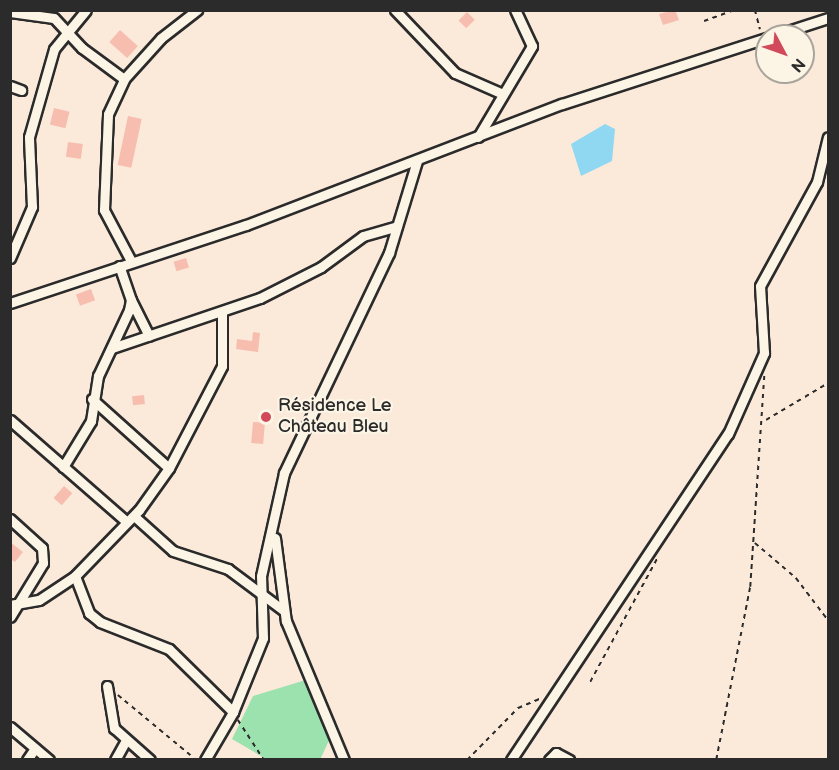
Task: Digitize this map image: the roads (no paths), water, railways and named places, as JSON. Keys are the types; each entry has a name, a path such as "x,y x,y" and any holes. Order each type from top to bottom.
{"street":[{"path":"10,258 32,207 29,137 54,49 65,30 86,10"},
{"path":"131,261 104,210 108,114 124,79 161,38 197,10"},
{"path":"395,10 456,73 503,94"},
{"path":"478,137 532,46 515,10"},
{"path":"10,12 45,15 124,79"},
{"path":"10,303 761,36 828,18"},
{"path":"10,86 21,90"},
{"path":"511,759 661,538 728,434 764,353 760,286 817,182 828,137"},
{"path":"205,759 233,712 263,638 261,576 275,531 284,473 397,226 417,160"},
{"path":"112,348 222,313 321,267 363,236 397,226"},
{"path":"119,266 131,300 149,336"},
{"path":"63,467 91,422 92,399 131,300"},
{"path":"14,606 39,600 75,576 130,519 169,468 222,366 222,313"},
{"path":"92,399 169,468"},
{"path":"10,420 63,467 174,551 228,569 283,610"},
{"path":"10,519 42,548 43,563 14,606 10,617"},
{"path":"275,531 283,610 341,758"},
{"path":"75,576 89,613 100,622 169,649 233,712"},
{"path":"107,686 114,728 125,742 150,759"},
{"path":"10,727 49,759"},
{"path":"115,759 125,742"},
{"path":"27,759 35,748"},
{"path":"549,759 556,753 569,759"}],"water":[{"path":"605,124 615,129 612,161 581,176 571,144"}],"place":[{"name":"Résidence Le Château Bleu","path":"266,417"}]}
